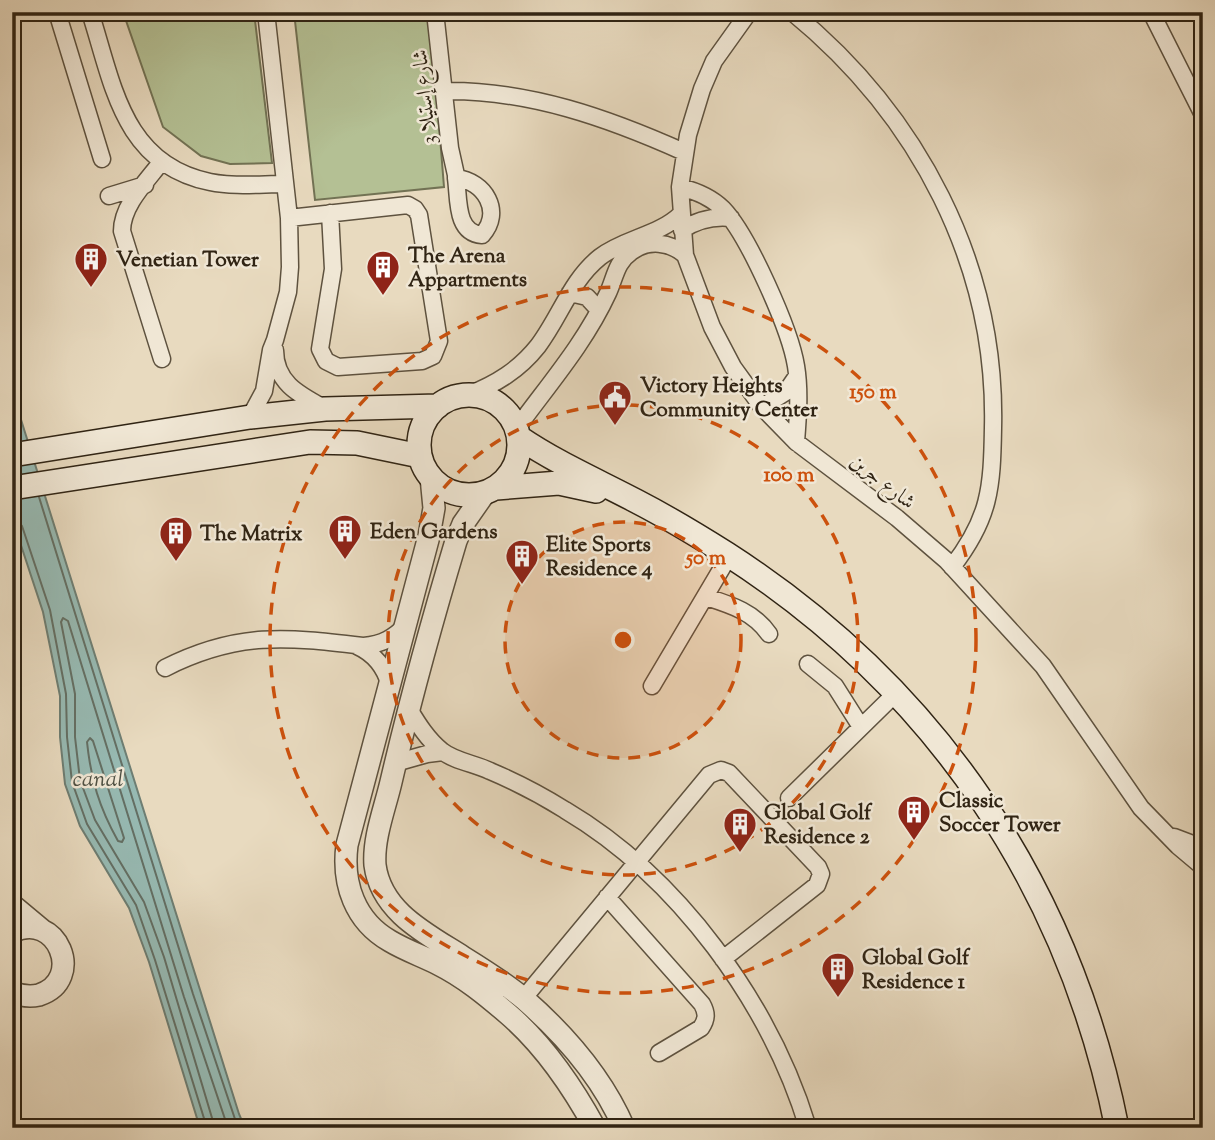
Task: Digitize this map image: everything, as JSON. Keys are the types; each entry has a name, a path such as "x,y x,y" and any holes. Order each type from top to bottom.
{"main road":[{"path":"636,501 559,484 490,491 469,496 455,493 430,477 420,456 422,428 438,405 457,396 481,396 503,407 518,433 559,463 636,501 729,556 814,617 896,693 962,771 994,816 1029,876 1053,926 1092,1025 1110,1089 1117,1128"},
{"path":"12,455 325,409 438,405"},
{"path":"490,491 507,479 516,466 520,452 518,433"},
{"path":"12,488 310,442 357,443 420,456"}],"street":[{"path":"57,12 103,159"},
{"path":"90,12 122,114 142,144 177,170 209,182 285,184"},
{"path":"250,418 264,391 268,360 288,292 290,267 289,218 266,12"},
{"name":"شارع إستيلا 3","path":"435,12 450,148 456,177"},
{"name":"شارع جرين","path":"749,12 714,61 699,96 684,152 680,187 685,255 712,327 733,367 762,407 796,442 897,518 952,566 1043,666 1131,796 1163,831 1203,867"},
{"path":"792,12 841,56 920,156 952,217 975,289 989,346 993,381 992,470 989,497 981,522 968,546 952,566"},
{"path":"1151,12 1203,115"},
{"path":"66,42 97,32"},
{"path":"445,91 484,92 540,102 615,123 684,152"},
{"path":"162,161 124,215 122,231 162,359"},
{"path":"109,197 145,185"},
{"path":"680,187 708,197 730,218 744,239 780,317 797,376 796,442"},
{"path":"289,218 408,205 418,211 439,341 433,356 422,361 338,367 331,365 321,356 320,342 333,269 330,214"},
{"path":"468,395 495,384 516,369 538,345 579,279 600,257 626,242 666,226 720,217 730,218"},
{"path":"518,433 571,356 608,293 616,270 630,252 653,244 666,244 685,255"},
{"path":"570,293 587,297 599,310"},
{"path":"275,340 276,365 281,377 295,392 325,409"},
{"path":"762,407 786,392 797,376"},
{"path":"430,477 434,493 432,522 347,845 346,869 354,903 362,917 387,940 461,977 510,1016 536,1041 559,1069 595,1128"},
{"path":"490,491 463,524 456,541 395,763 375,850 378,877 390,901 410,923 493,976 523,999 584,1062 624,1128"},
{"path":"652,686 729,556"},
{"path":"706,597 746,612 769,634"},
{"path":"165,668 191,654 250,641 305,638 364,646 384,642 407,625"},
{"path":"355,645 378,660 390,686"},
{"path":"808,664 835,686 861,727"},
{"path":"789,798 896,693"},
{"path":"409,709 443,752 491,771 558,806 604,835 673,898 723,958 762,1022 785,1066 808,1128"},
{"path":"395,763 443,752"},
{"path":"523,999 709,775 721,770 729,773 818,867 821,874 817,885 723,958"},
{"name":"شارع جرين","path":"1163,831 1203,848"},
{"path":"607,897 706,1011 705,1022 701,1028 659,1053"},
{"path":"12,905 59,944 64,965 55,985 12,1012"},
{"path":"12,932 30,927 42,930"},
{"path":"12,992 36,996"}],"green space":[{"path":"123,12 254,12 272,163 230,164 201,156 163,127"},
{"path":"294,12 430,12 444,187 315,200"}],"water":[{"name":"canal","path":"12,391 245,1128 200,1128 149,962 129,908 80,826 65,784 60,737 60,696 43,612 12,518"}],"place":[{"name":"Venetian Tower","path":"91,289"},
{"name":"The Arena Appartments","path":"383,297"},
{"name":"Victory Heights Community Center","path":"615,427"},
{"name":"Eden Gardens","path":"345,561"},
{"name":"The Matrix","path":"176,563"},
{"name":"Elite Sports Residence 4","path":"522,586"},
{"name":"Classic Soccer Tower","path":"914,842"},
{"name":"Global Golf Residence 2","path":"740,854"},
{"name":"Global Golf Residence 1","path":"838,999"}]}
